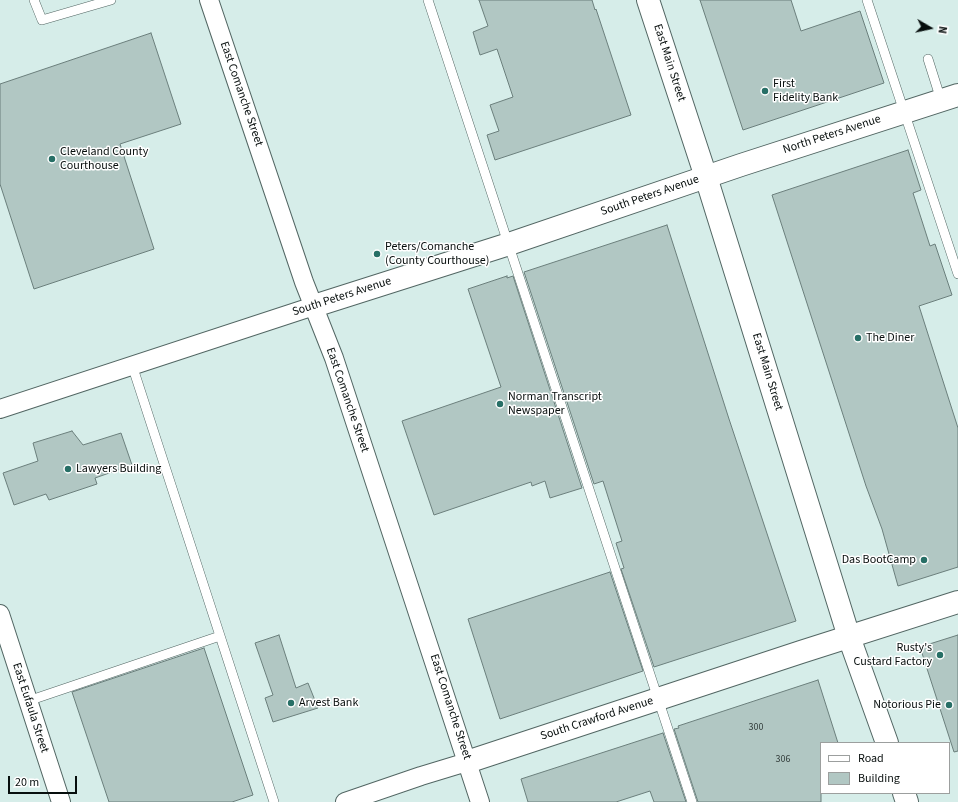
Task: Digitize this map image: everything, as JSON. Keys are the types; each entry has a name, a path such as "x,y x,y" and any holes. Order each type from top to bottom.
{"street":[{"name":"East Comanche Street","path":"209,0 304,282 334,358 480,802"},
{"name":"East Main Street","path":"648,0 706,177 849,636 887,742"},
{"name":"North Peters Avenue","path":"706,177 949,97"},
{"name":"South Peters Avenue","path":"0,409 509,244 706,177"},
{"name":"South Crawford Avenue","path":"345,802 849,636 958,602"},
{"name":"East Eufaula Street","path":"0,614 61,802"}],"lane":[{"path":"34,0 42,20 111,0"},
{"path":"428,0 692,802"},
{"path":"867,0 958,274"},
{"path":"928,59 949,97"},
{"path":"132,365 274,802"},
{"path":"28,700 220,636"}],"building":[{"path":"479,0 592,0 631,115 495,160 487,135 499,131 490,105 513,97 497,49 480,55 473,32 488,26"},
{"path":"700,0 791,0 801,31 860,11 884,83 743,130"},
{"name":"Cleveland County Courthouse","path":"151,33 181,124 120,144 154,249 34,289 0,184 0,84"},
{"path":"908,150 921,190 913,193 930,246 935,244 952,295 919,306 958,428 958,567 898,586 882,529 866,486 772,195"},
{"path":"667,225 796,621 654,667 621,569 624,568 616,543 622,541 603,481 594,484 524,272"},
{"name":"Norman Transcript Newspaper","path":"507,276 507,278 513,276 582,488 550,498 545,481 532,486 531,482 434,515 402,421 501,387 468,289"},
{"name":"Lawyers Building","path":"72,431 83,445 121,433 132,465 95,478 97,484 49,500 46,494 14,505 3,473 38,461 33,443"},
{"path":"610,572 643,671 500,719 468,619"},
{"path":"279,635 296,688 308,683 318,708 273,722 265,698 273,695 255,643"},
{"path":"958,635 958,751 954,752 920,647"},
{"path":"204,648 253,795 232,802 109,802 72,692"},
{"path":"818,680 838,742 820,742 821,802 698,802 674,729 679,728 678,726"},
{"path":"663,733 686,802 654,802 650,791 616,802 528,802 521,779"}],"place":[{"name":"First Fidelity Bank","path":"765,91"},
{"name":"Cleveland County Courthouse","path":"52,159"},
{"name":"Peters/Comanche (County Courthouse)","path":"377,254"},
{"name":"The Diner","path":"858,338"},
{"name":"Norman Transcript Newspaper","path":"500,404"},
{"name":"Lawyers Building","path":"68,469"},
{"name":"Das BootCamp","path":"924,560"},
{"name":"Rusty's Custard Factory","path":"940,655"},
{"name":"Arvest Bank","path":"291,703"},
{"name":"Notorious Pie","path":"949,705"}]}
